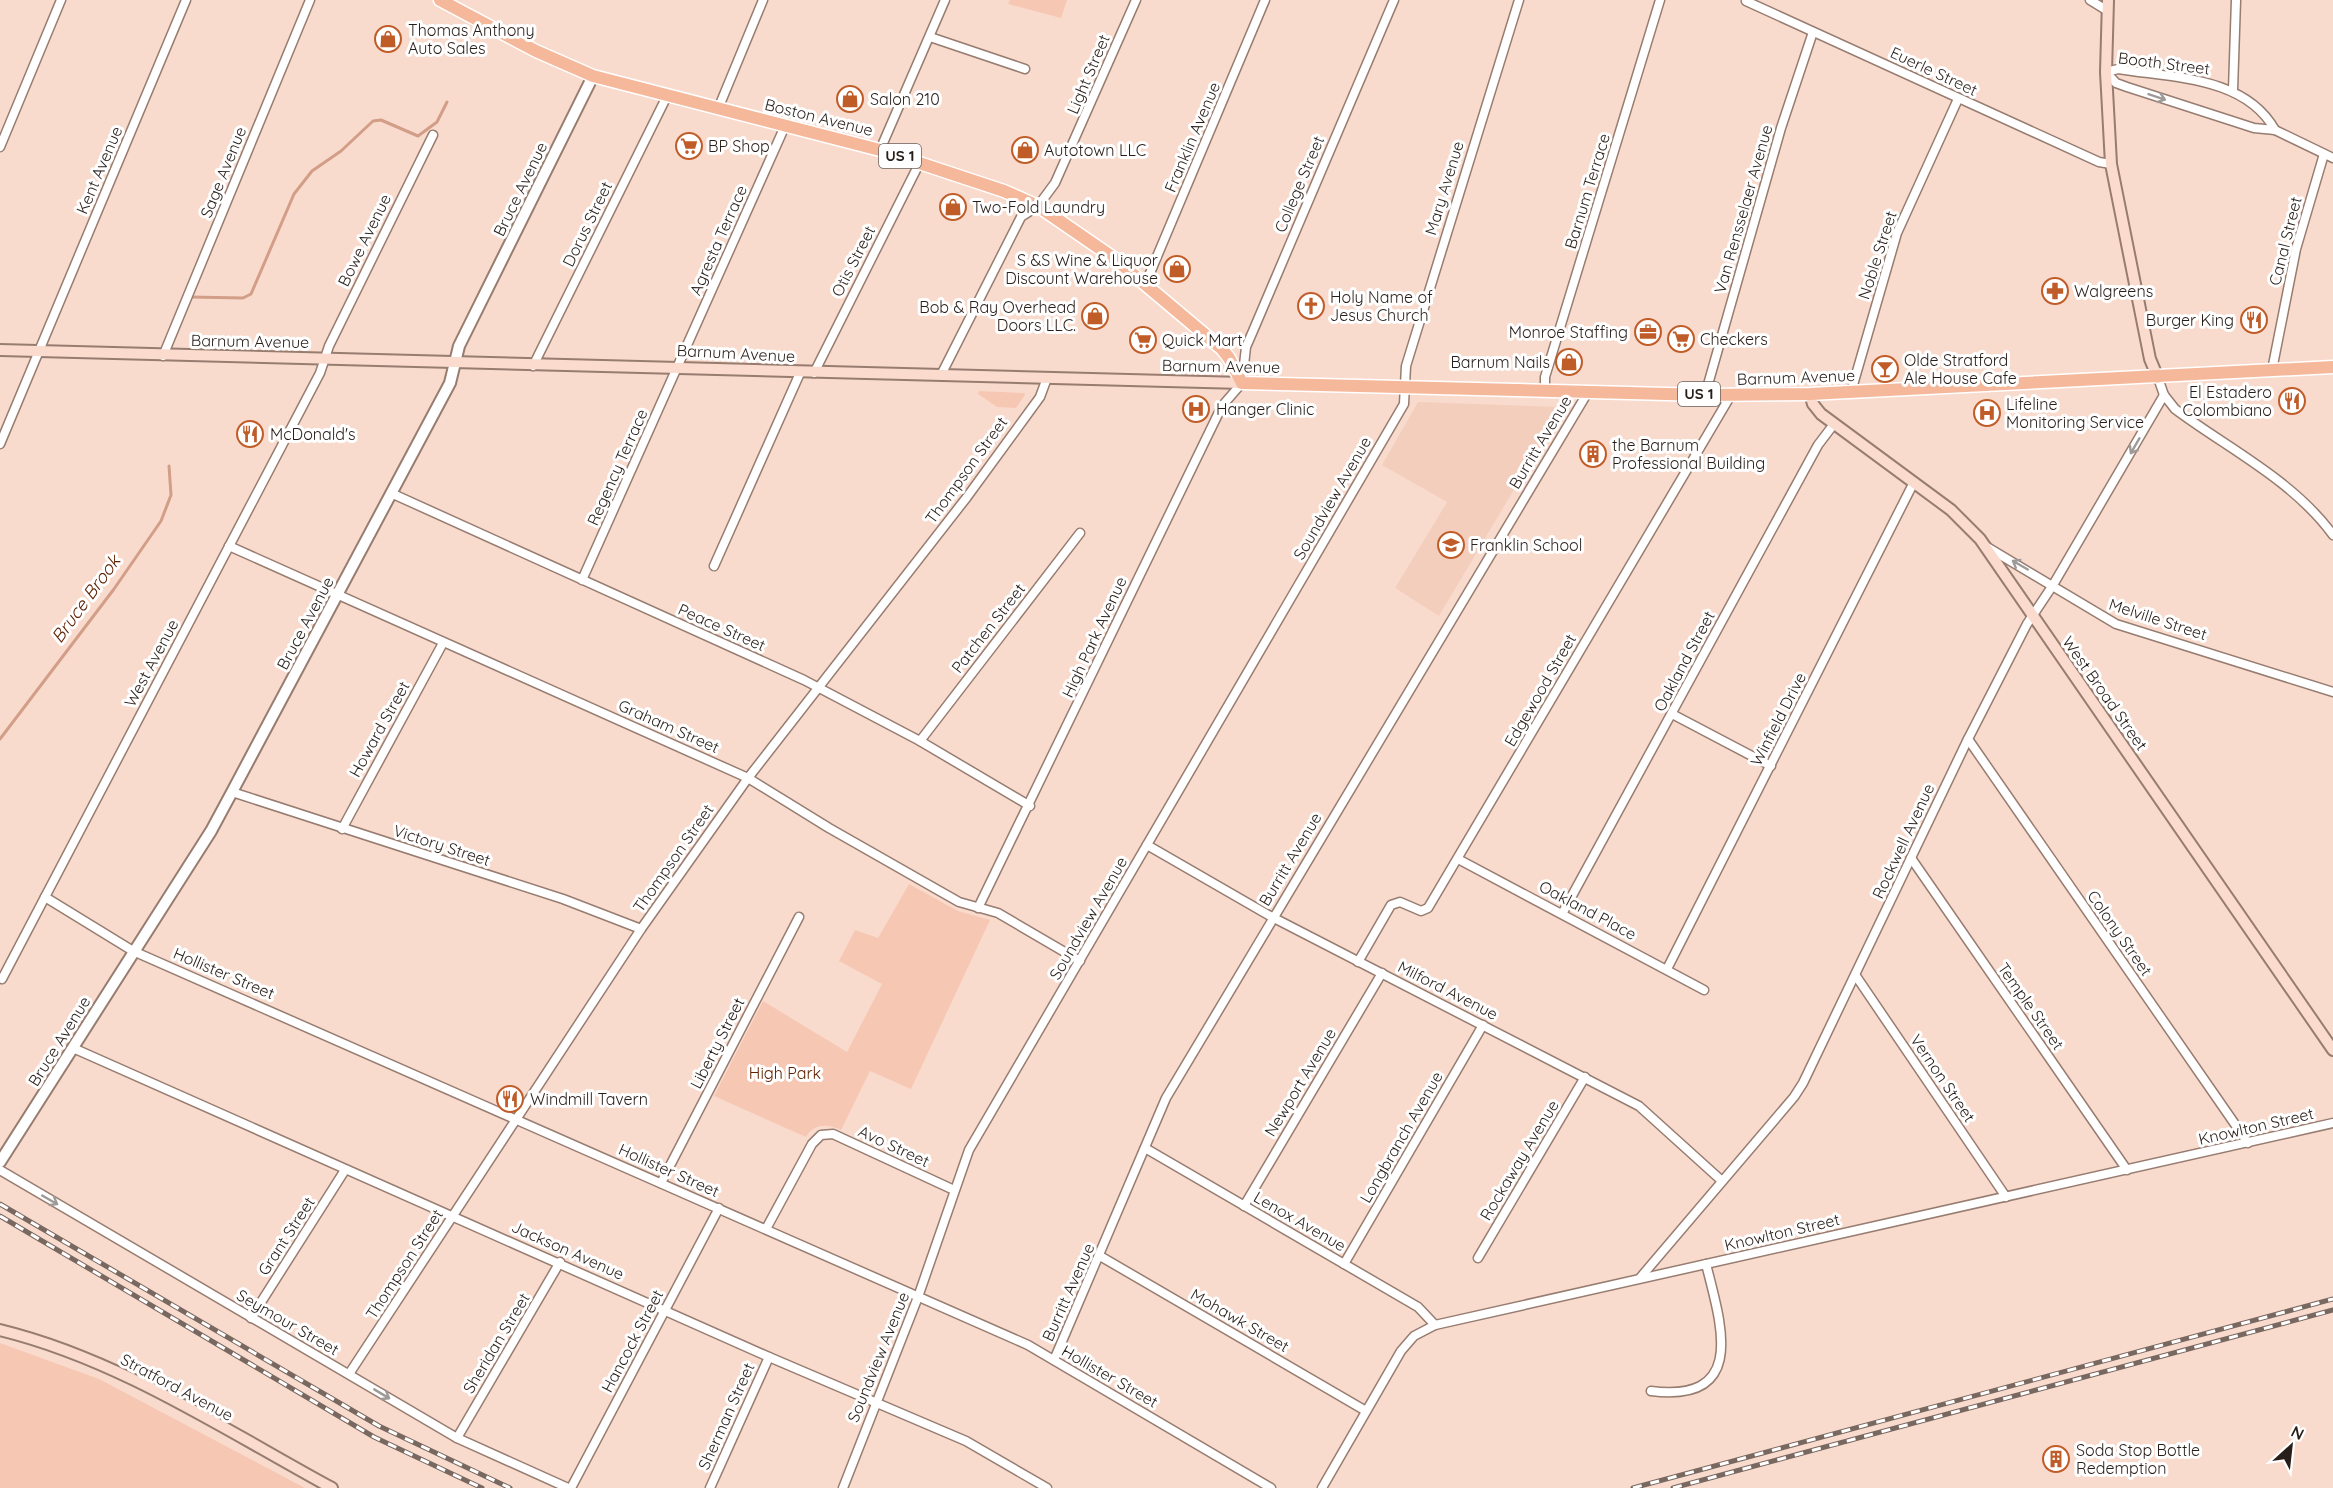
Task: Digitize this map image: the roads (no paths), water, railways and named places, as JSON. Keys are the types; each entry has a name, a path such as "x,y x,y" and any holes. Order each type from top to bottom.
{"main road":[{"name":"Boston Avenue","path":"440,0 536,51 593,76 880,150 920,162 1038,206 1084,235 1225,352 1242,383"},
{"path":"2108,5 2106,72 2111,164 2150,359 2158,378"},
{"name":"Barnum Avenue","path":"0,350 454,364 678,367 800,373 1705,395 1810,394 2158,378 2333,367"},
{"name":"West Broad Street","path":"1810,394 1815,408 1965,523 1986,546 2333,1050"},
{"name":"Stratford Avenue","path":"0,1330 70,1352 122,1374 332,1488"}],"street":[{"path":"0,147 61,0"},
{"name":"Kent Avenue","path":"0,444 186,0"},
{"name":"Sage Avenue","path":"163,356 310,0"},
{"path":"718,109 763,0"},
{"path":"880,150 945,0"},
{"name":"Light Street","path":"940,375 1021,217 1038,206 1055,183 1136,0"},
{"name":"Franklin Avenue","path":"1145,285 1265,0"},
{"name":"College Street","path":"1242,383 1249,339 1394,0"},
{"name":"Mary Avenue","path":"1404,387 1406,366 1519,0"},
{"name":"Barnum Terrace","path":"1545,390 1545,377 1660,0"},
{"path":"2090,0 2108,5"},
{"path":"2233,90 2236,0"},
{"name":"Euerle Street","path":"1746,1 2099,162 2111,164"},
{"name":"Van Rensselaer Avenue","path":"1705,395 1781,128 1813,32"},
{"path":"930,37 1025,69"},
{"name":"Booth Street","path":"2275,130 2263,112 2233,90 2118,69 2106,72 2116,83 2254,128 2275,130 2333,158"},
{"name":"Bruce Avenue","path":"0,1162 211,831 393,494 450,382 459,346 593,76"},
{"name":"Dorus Street","path":"533,366 667,96"},
{"name":"Noble Street","path":"1851,392 1897,233 1958,99"},
{"name":"Agresta Terrace","path":"678,367 785,126"},
{"name":"Bowe Avenue","path":"324,360 433,135"},
{"name":"Canal Street","path":"2272,370 2296,249 2324,154"},
{"name":"Otis Street","path":"813,373 920,162"},
{"name":"West Avenue","path":"2,979 320,373 324,360"},
{"name":"Regency Terrace","path":"582,580 678,367"},
{"path":"714,566 800,373"},
{"name":"Thompson Street","path":"349,1374 641,928 748,778 967,497 1040,397 1047,378"},
{"path":"2158,378 2164,395 2175,409 2276,480 2316,515 2333,535"},
{"name":"High Park Avenue","path":"978,908 1030,806 1222,406 1242,383"},
{"name":"Soundview Avenue","path":"843,1488 918,1297 969,1150 1404,404 1404,387"},
{"name":"Burritt Avenue","path":"1054,1360 1166,1098 1272,917 1588,392"},
{"name":"Edgewood Street","path":"1358,962 1391,905 1400,902 1418,910 1426,910 1731,395"},
{"name":"Rockwell Avenue","path":"1639,1278 1794,1097 1856,976 1968,739 2033,614 2054,585 2164,395"},
{"name":"Oakland Street","path":"1562,914 1818,445 1834,424"},
{"name":"Winfield Drive","path":"1667,969 1914,482"},
{"name":"Peace Street","path":"393,494 818,687 920,741 1030,806"},
{"name":"Patchen Street","path":"920,741 1080,533"},
{"name":"Graham Street","path":"230,546 748,778 839,834 959,902 998,913 1080,961"},
{"name":"Melville Street","path":"1986,546 2116,624 2333,692"},
{"name":"Howard Street","path":"342,829 443,643"},
{"path":"1672,714 1771,766"},
{"name":"Colony Street","path":"1968,739 2248,1143"},
{"name":"Victory Street","path":"232,792 563,899 641,928"},
{"name":"Milford Avenue","path":"1148,845 1272,917 1639,1106 1722,1181"},
{"name":"Temple Street","path":"1911,858 2127,1170"},
{"name":"Oakland Place","path":"1458,859 1704,990"},
{"name":"Hollister Street","path":"45,897 133,951 1001,1332 1054,1360 1271,1488"},
{"name":"Liberty Street","path":"661,1183 799,917"},
{"name":"Newport Avenue","path":"1244,1206 1382,973"},
{"name":"Vernon Street","path":"1856,976 2006,1197"},
{"name":"Longbranch Avenue","path":"1344,1264 1484,1025"},
{"name":"Jackson Avenue","path":"73,1048 345,1170 560,1262 769,1357 966,1441 1047,1488"},
{"name":"Rockaway Avenue","path":"1478,1258 1585,1077"},
{"name":"Knowlton Street","path":"1322,1488 1404,1346 1419,1333 1435,1325 2333,1124"},
{"name":"Avo Street","path":"766,1229 812,1144 821,1135 833,1134 954,1190"},
{"name":"Lenox Avenue","path":"1145,1148 1418,1307 1435,1325"},
{"name":"Seymour Street","path":"0,1170 457,1438 569,1488"},
{"name":"Grant Street","path":"251,1318 345,1170"},
{"name":"Hancock Street","path":"569,1488 719,1208"},
{"name":"Mohawk Street","path":"1100,1256 1366,1411"},
{"name":"Sheridan Street","path":"457,1438 560,1262"},
{"path":"1651,1391 1676,1394 1689,1391 1708,1380 1719,1362 1723,1344 1721,1328 1706,1264"},
{"name":"Sherman Street","path":"710,1488 769,1357"}],"waterway":[{"name":"Bruce Brook","path":"190,297 243,298 251,294 294,194 312,171 341,151 373,121 381,120 418,136 437,122 447,102"},
{"name":"Bruce Brook","path":"0,739 114,589 161,521 171,495 169,466"}],"railway":[{"path":"0,1204 379,1426 510,1488"},
{"path":"0,1216 374,1437 482,1488"},
{"path":"1633,1488 2333,1299"},
{"path":"1673,1488 2333,1310"}],"place":[{"name":"Thomas Anthony Auto Sales","path":"388,39"},
{"name":"Salon 210","path":"850,99"},
{"name":"BP Shop","path":"689,146"},
{"name":"Autotown LLC","path":"1025,150"},
{"name":"Two-Fold Laundry","path":"953,207"},
{"name":"S &S Wine & Liquor Discount Warehouse","path":"1177,269"},
{"name":"Walgreens","path":"2055,291"},
{"name":"Holy Name of Jesus Church","path":"1311,306"},
{"name":"Bob & Ray Overhead Doors LLC.","path":"1095,316"},
{"name":"Burger King","path":"2254,320"},
{"name":"Monroe Staffing","path":"1648,332"},
{"name":"Checkers","path":"1681,339"},
{"name":"Quick Mart","path":"1143,340"},
{"name":"Barnum Nails","path":"1569,362"},
{"name":"Olde Stratford Ale House Cafe","path":"1885,369"},
{"name":"El Estadero Colombiano","path":"2292,401"},
{"name":"Hanger Clinic","path":"1196,409"},
{"name":"Lifeline Monitoring Service","path":"1987,413"},
{"name":"McDonald's","path":"250,434"},
{"name":"the Barnum Professional Building","path":"1593,454"},
{"name":"Franklin School","path":"1451,545"},
{"name":"Windmill Tavern","path":"510,1099"},
{"name":"Soda Stop Bottle Redemption","path":"2056,1459"}],"park label":[{"name":"High Park","path":"785,1073"}]}
